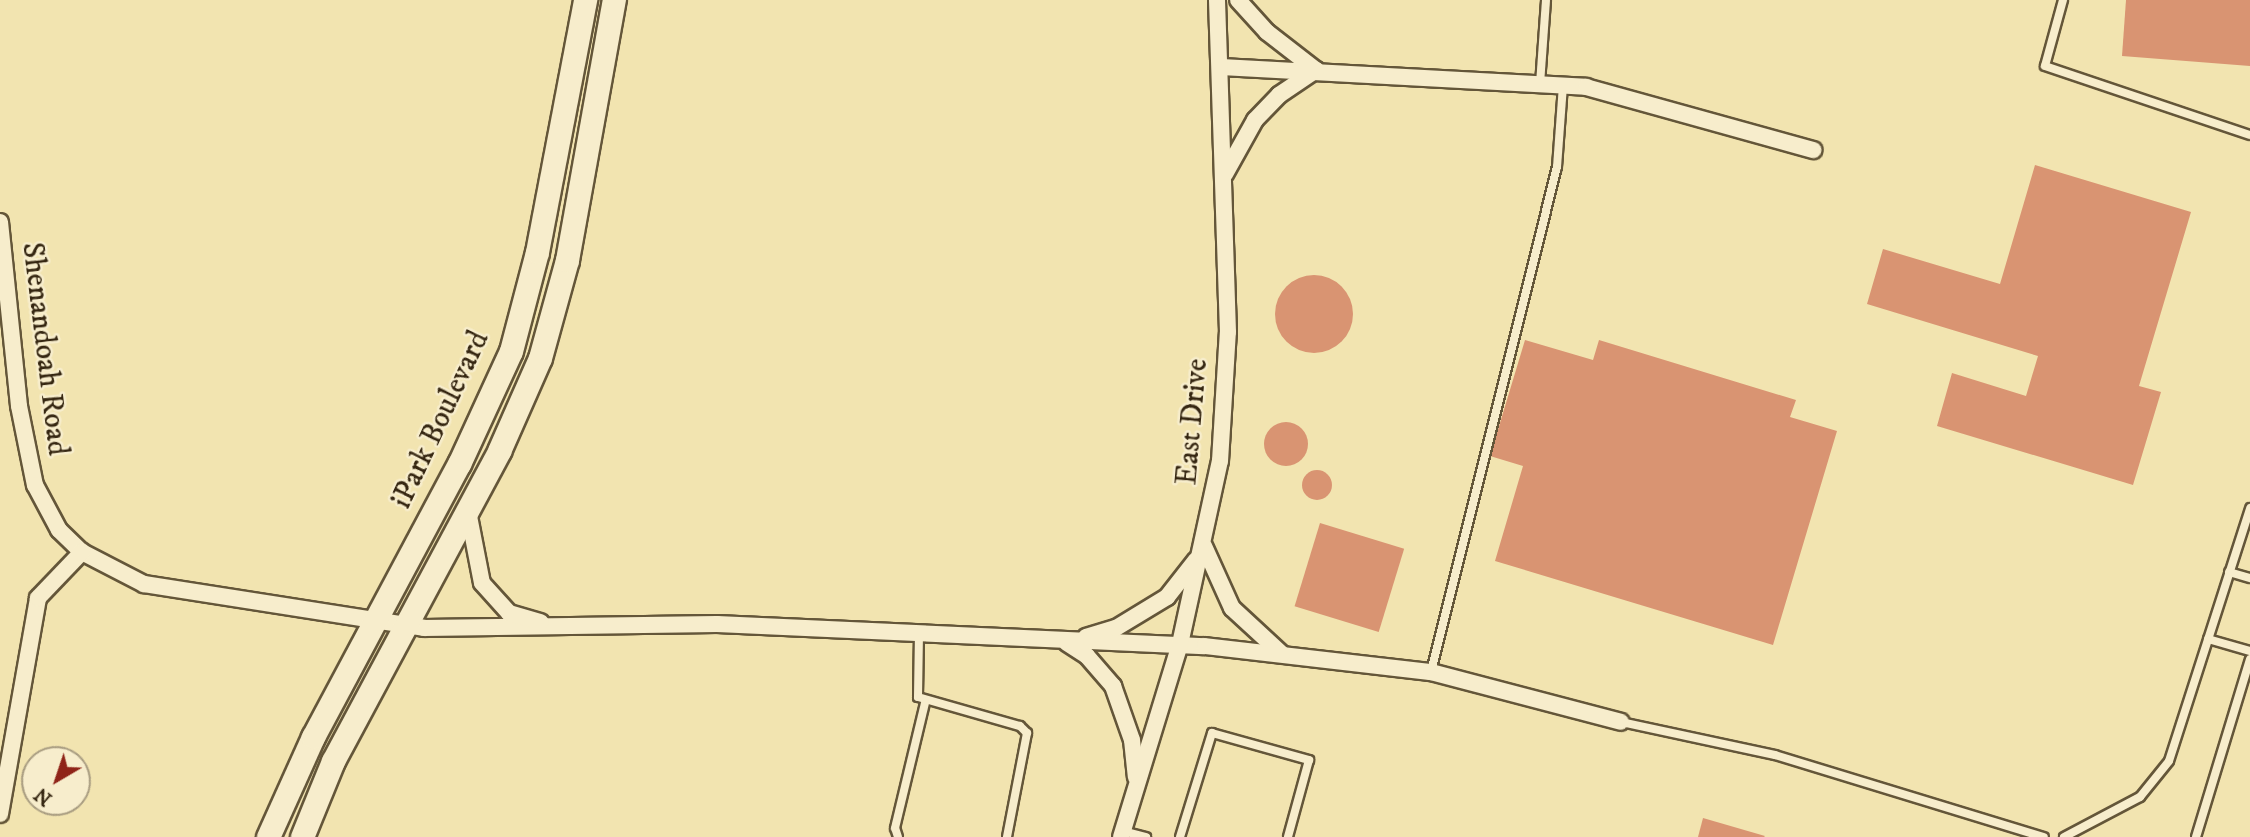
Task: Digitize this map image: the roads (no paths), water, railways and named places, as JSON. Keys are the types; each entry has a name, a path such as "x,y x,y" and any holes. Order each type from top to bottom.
{"main road":[{"name":"iPark Boulevard","path":"268,837 313,737 375,623 511,351 537,252 584,0"},
{"name":"iPark Boulevard","path":"302,837 334,761 514,421 553,315 614,0"}],"street":[{"name":"East Drive","path":"1122,834 1180,644 1204,546 1220,461 1227,374 1224,175 1217,0"},
{"path":"1238,0 1267,32 1316,70"},
{"path":"1220,67 1316,70 1586,87 1813,150"},
{"path":"1224,175 1255,120 1279,95 1316,70"},
{"name":"Shenandoah Road","path":"0,222 10,334 32,475 59,530 82,552 144,584 375,623 557,626"},
{"path":"468,511 474,559 494,599 509,613 557,626 717,624 919,631 1067,643 1180,644 1431,671 1620,722"},
{"path":"1067,643 1116,628 1167,597 1204,546 1233,608 1282,654"},
{"path":"0,814 38,598 82,552"},
{"path":"1067,643 1102,670 1123,704 1137,784"}],"lane":[{"path":"1540,84 1546,0"},
{"path":"2063,0 2045,66 2250,135"},
{"path":"1431,671 1557,166 1563,85"},
{"path":"2064,837 2117,813 2158,777 2169,761 2250,508"},
{"path":"2229,572 2250,578"},
{"path":"919,631 918,697 925,703 1020,726 1027,733 1007,837"},
{"path":"2208,639 2250,651"},
{"path":"2196,837 2250,659"},
{"path":"898,837 895,828 925,703"},
{"path":"1620,722 1775,755 2044,837"},
{"path":"1180,837 1212,733 1309,760 1288,837"},
{"path":"1122,834 1146,837"}]}
